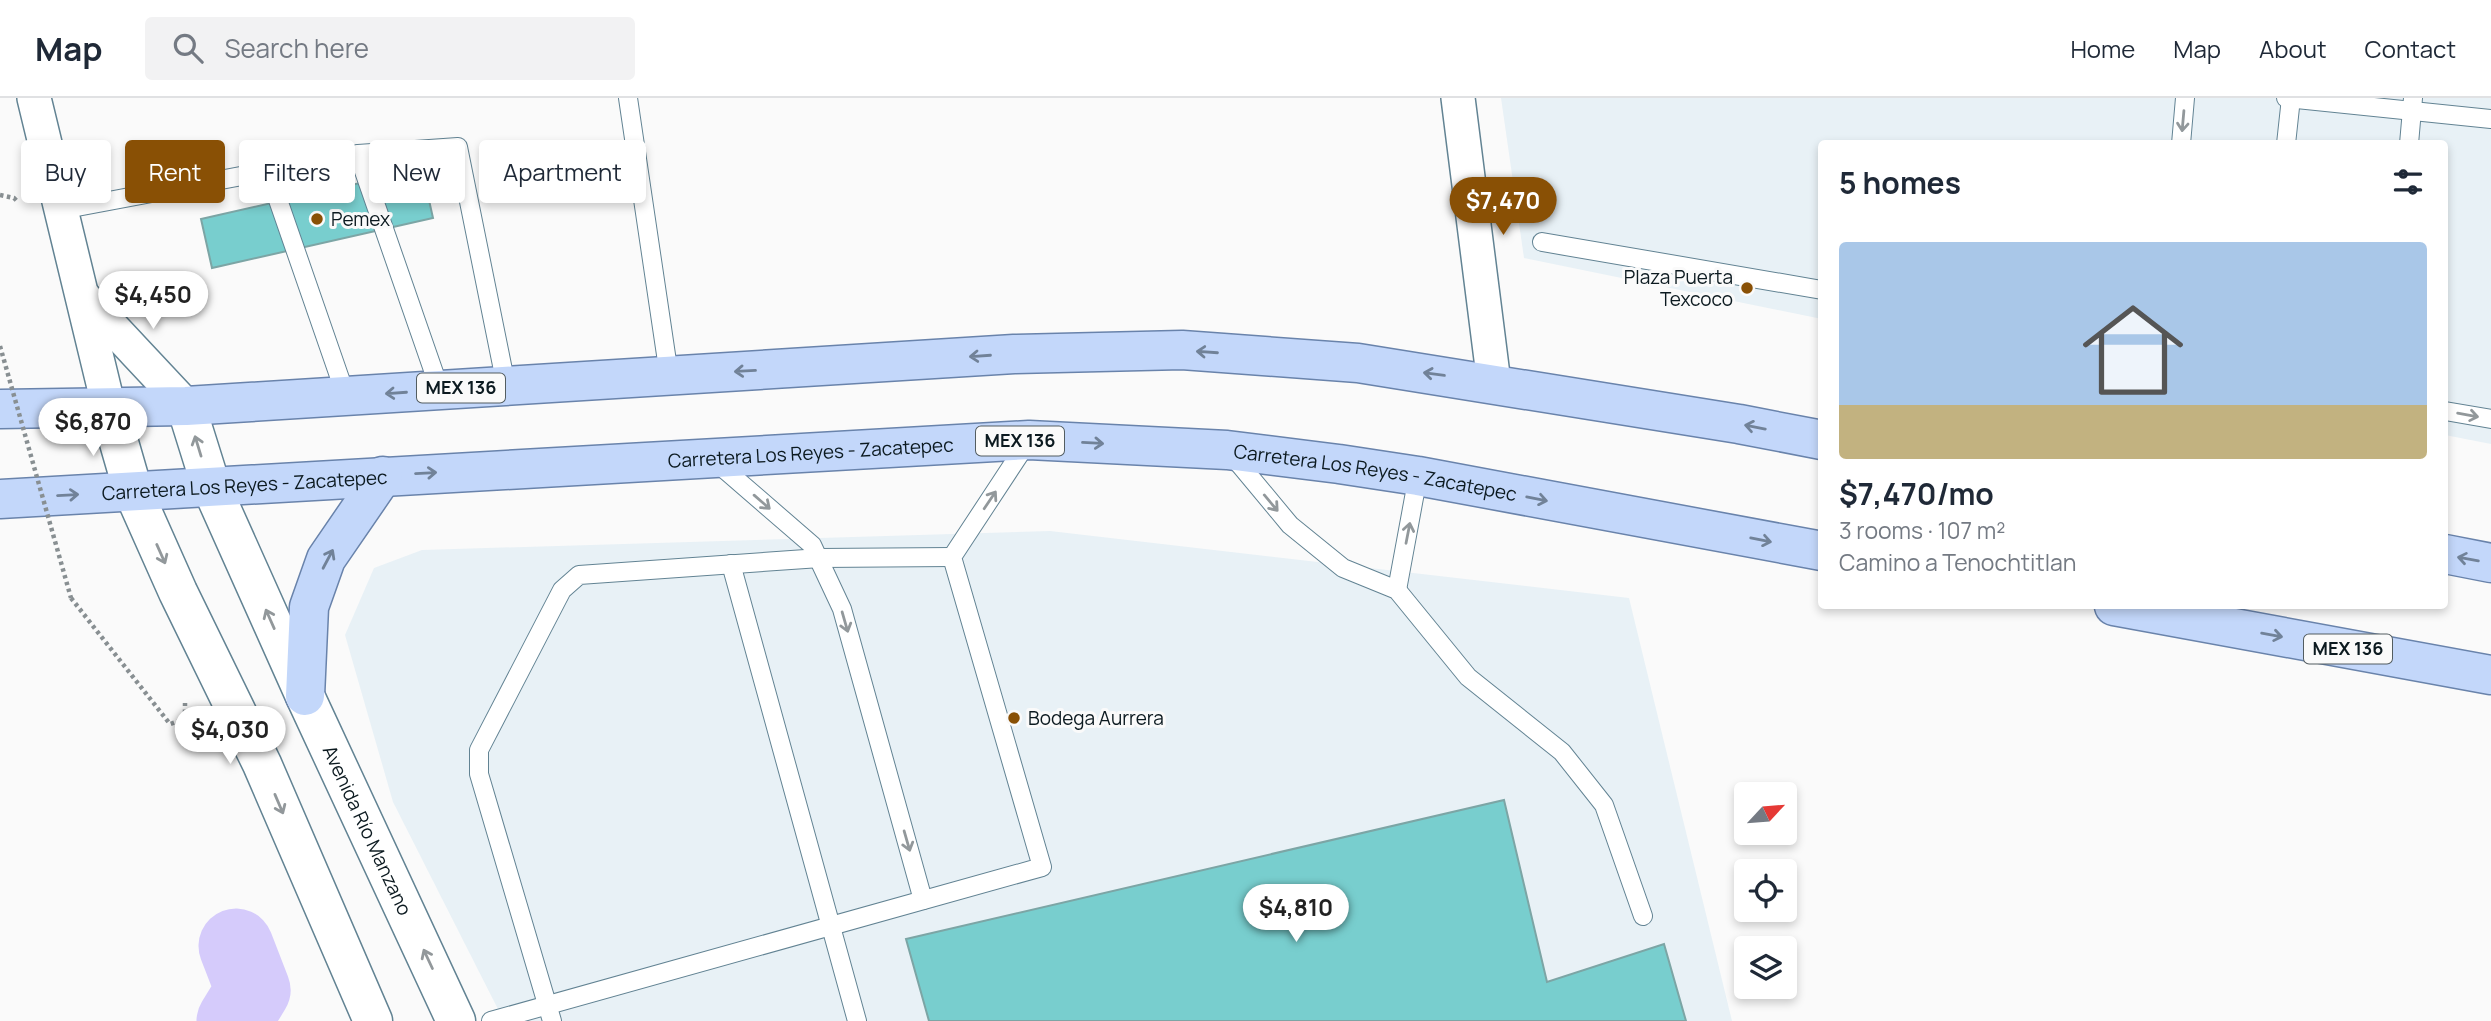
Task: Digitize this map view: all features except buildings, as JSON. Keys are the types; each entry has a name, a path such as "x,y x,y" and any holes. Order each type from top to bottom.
{"main road":[{"name":"MEX 136","path":"0,409 186,406 1014,354 1182,350 1358,363 1494,383 1818,439"},
{"name":"Avenida Río Manzano","path":"186,406 211,486 456,1021"},
{"path":"109,408 134,491 178,592 262,764 373,1021"},
{"name":"Carretera Los Reyes - Zacatepec","path":"0,499 1029,440 1227,450 1418,476 1818,550"},
{"path":"305,696 309,607 326,559 383,476"},
{"path":"2448,555 2491,563"},
{"name":"MEX 136","path":"2130,609 2491,675"}],"street":[{"path":"34,98 109,408"},
{"path":"1458,98 1494,383"},
{"path":"81,294 186,406"}],"lane":[{"path":"628,98 669,375"},
{"path":"2181,140 2185,98"},
{"path":"2286,98 2413,105 2491,119"},
{"path":"2286,140 2291,98"},
{"path":"2409,140 2413,105"},
{"path":"355,155 458,147 506,385"},
{"path":"358,154 440,390"},
{"path":"61,210 239,176"},
{"path":"279,203 346,396"},
{"path":"1542,242 1818,289"},
{"path":"2448,412 2491,419"},
{"path":"491,1021 550,1013 830,926 1042,867 952,557 1029,440"},
{"path":"1227,450 1290,525 1343,568 1397,590 1468,677 1562,752 1604,805 1643,916"},
{"path":"711,457 812,545 820,558 842,609 923,900"},
{"path":"1397,590 1418,476"},
{"path":"550,1013 479,774 479,750 562,590 579,575 820,558 952,557"},
{"path":"731,564 857,1021"}],"path":[{"path":"0,346 71,598 170,724 185,719 184,693"}],"shaded area":[{"name":"Plaza Puerta Texcoco","path":"1501,98 2491,98 2491,444 2448,436 2448,140 1818,140 1818,318 1524,258"},
{"name":"Bodega Aurrera","path":"1050,531 1629,598 1732,1021 504,1021 393,802 345,635 374,568 422,550"}],"waterway":[{"path":"234,1021 253,990 236,946"}],"place":[{"name":"Pemex","path":"317,219"},
{"name":"Plaza Puerta Texcoco","path":"1747,288"},
{"name":"Bodega Aurrera","path":"1014,718"}]}
